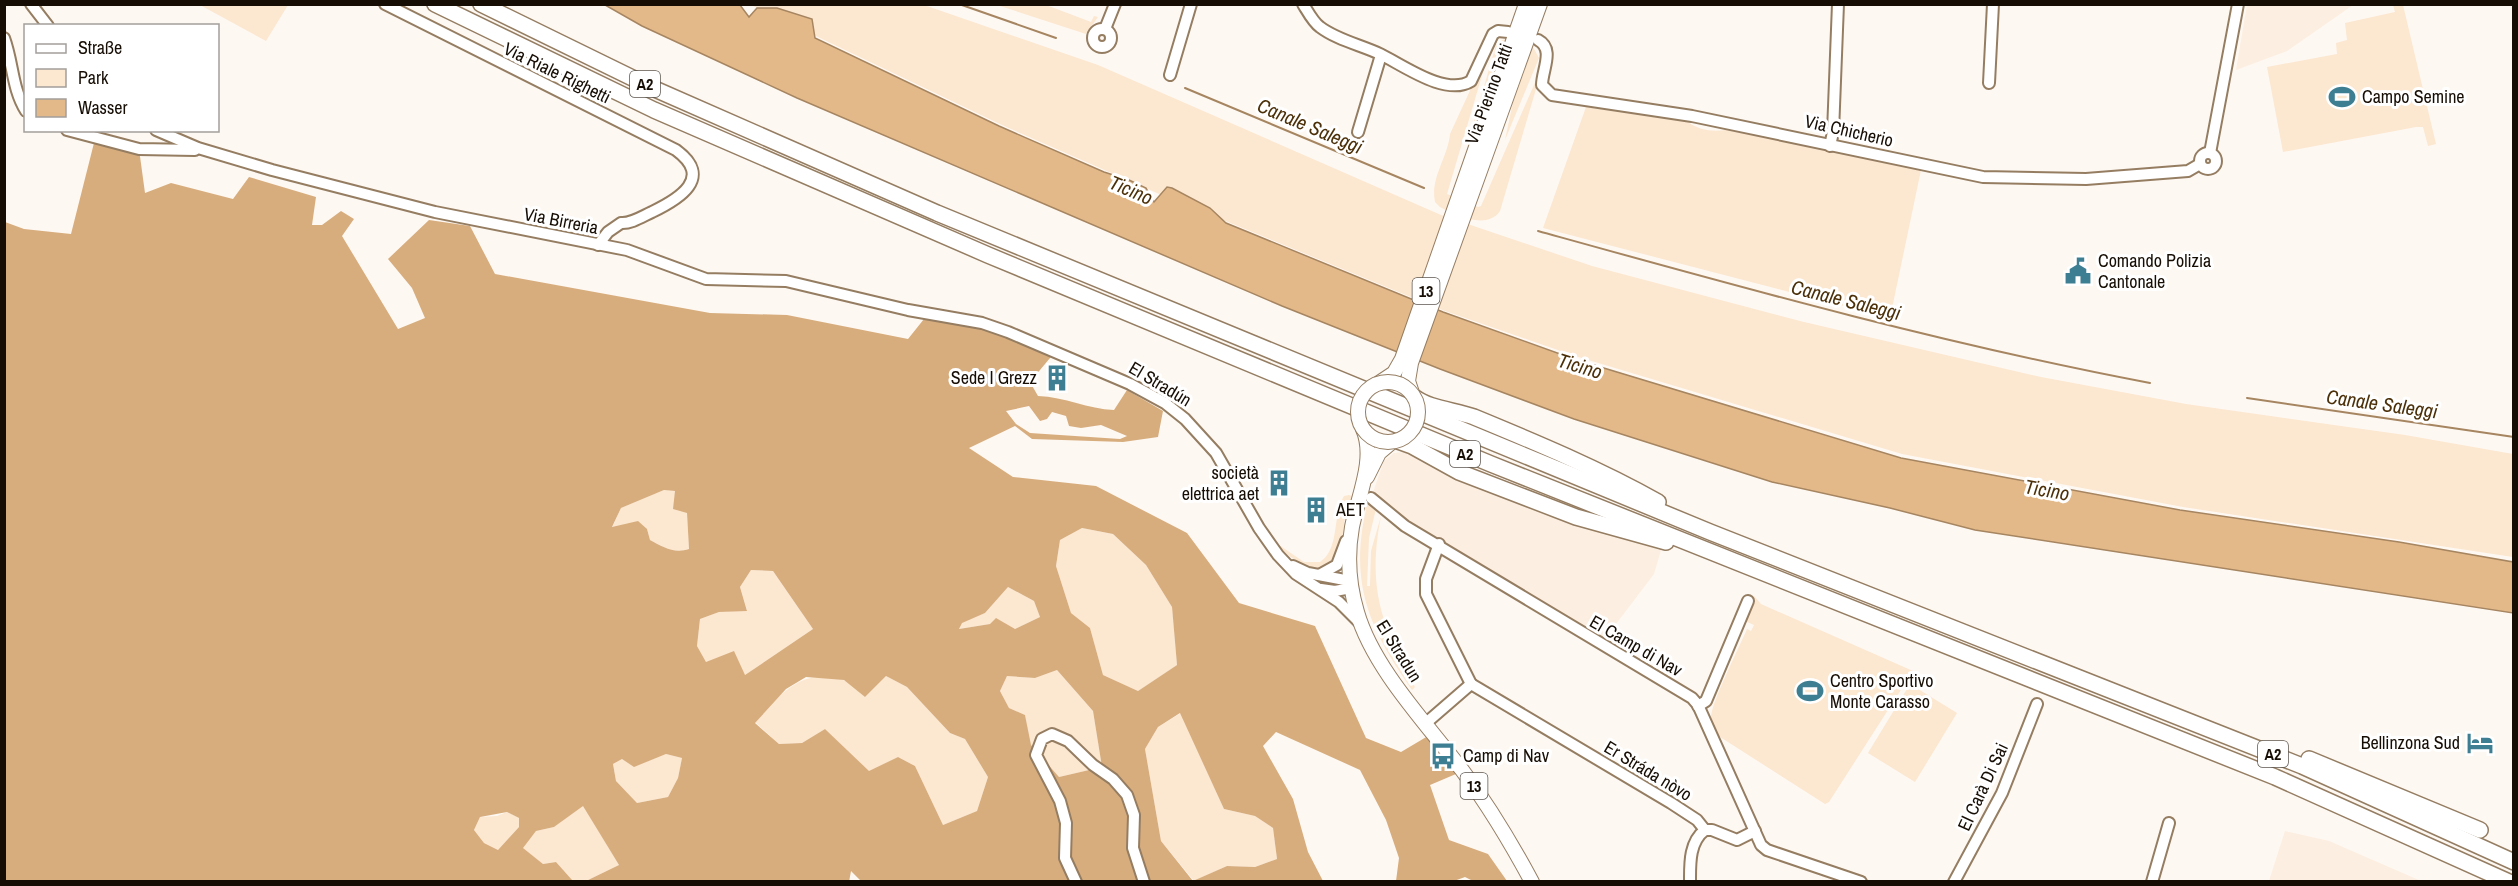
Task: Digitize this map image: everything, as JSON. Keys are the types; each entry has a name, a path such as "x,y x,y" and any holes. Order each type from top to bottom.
{"highway":[{"name":"A2","path":"435,4 654,110 988,255 1491,465 1744,563 2275,777 2507,880"},
{"name":"A2","path":"481,4 657,90 916,204 1249,344 1710,532 2355,789 2514,862"},
{"path":"1413,395 1428,405 1462,412 1606,473 1710,532"},
{"path":"1395,442 1412,446 1459,472 1576,517 1744,563"},
{"name":"A2","path":"2211,730 2239,731 2480,830"}],"main road":[{"name":"Via Pierino Tatti","path":"1467,193 1526,4"},
{"name":"Via Pierino Tatti","path":"1467,193 1540,4"},
{"name":"13","path":"1379,383 1394,373 1402,359 1467,193"},
{"name":"13","path":"1413,395 1408,381 1411,363 1467,193"},
{"path":"1379,383 1397,383 1413,395 1418,414 1416,423 1412,430 1395,442 1376,440 1363,429 1359,421 1359,402 1364,394 1379,383"},
{"name":"13","path":"1351,585 1350,542 1363,484 1368,444 1363,429"},
{"name":"13","path":"1363,484 1379,453 1395,442"},
{"name":"El Stradun","path":"1351,585 1361,623 1375,652 1426,723"},
{"name":"13","path":"1426,723 1487,804 1532,882"}],"street":[{"path":"31,4 46,24"},
{"name":"Via Riale Righetti","path":"384,4 676,150 686,158 691,174 688,188 681,197 627,223 621,222 608,232 598,245"},
{"path":"1105,29 1115,4"},
{"path":"1170,75 1191,4"},
{"path":"1303,4 1322,29 1430,79 1448,84 1466,84 1471,81 1493,34 1498,31 1508,32"},
{"path":"1830,146 1833,132 1838,4"},
{"path":"1989,83 1993,4"},
{"name":"Via Chicherio","path":"1538,40 1545,45 1547,55 1542,85 1552,95 1703,118 1801,136 1830,146 1998,178 2133,176 2188,171 2200,164 2203,155 2210,153 2238,4"},
{"path":"4,38 11,58 15,90 24,107"},
{"path":"1358,132 1381,55"},
{"path":"75,132 139,149 192,152 198,148"},
{"name":"Via Birreria","path":"161,132 198,148 423,209 614,248 706,279 786,281 908,310 963,320"},
{"path":"614,248 618,233 627,223"},
{"name":"El Stradún","path":"963,320 1008,332 1065,356 1130,384 1174,410 1193,426 1216,453 1259,528 1278,555"},
{"name":"El Camp di Nav","path":"1371,498 1396,520 1600,645 1687,695 1698,706 1755,831"},
{"path":"1319,575 1337,565 1356,511"},
{"path":"1426,723 1471,684 1426,594 1426,579 1438,544"},
{"path":"1278,555 1303,571 1351,585"},
{"name":"El Stradun","path":"1278,555 1296,574 1339,602 1361,623"},
{"path":"1312,586 1330,591 1351,585"},
{"path":"1698,706 1706,701 1748,602"},
{"name":"Er Stráda nòvo","path":"1471,684 1671,803 1697,820 1704,830 1712,830 1737,840 1755,831"},
{"name":"El Carà Di Sai","path":"1954,882 2002,792 2037,704"},
{"path":"1076,882 1065,858 1066,823 1060,801 1036,755 1042,739 1052,734 1068,741 1093,765 1113,779 1127,795 1134,815 1132,848 1144,882"},
{"path":"2152,882 2169,823"},
{"path":"1690,882 1691,854 1696,840 1704,830"},
{"path":"1755,831 1761,845 1767,850 1860,882"}],"shaded area":[{"path":"2247,4 2353,5 2287,51 2236,70"},
{"path":"95,139 139,149 145,193 171,183 233,199 249,177 316,197 312,225 322,225 341,211 354,219 342,236 398,329 425,318 412,288 388,259 429,220 470,226 495,274 710,313 787,315 908,339 928,314 978,322 1055,352 1030,382 1038,396 1114,410 1127,390 1163,411 1158,437 1123,442 1032,439 1015,426 969,448 1013,477 1096,486 1187,533 1239,603 1315,626 1366,738 1401,752 1433,733 1463,771 1430,785 1449,840 1488,854 1507,881 1473,881 1465,877 1454,881 1396,881 1399,858 1386,820 1360,770 1276,732 1263,746 1293,799 1308,852 1323,881 862,882 851,871 849,882 586,881 619,865 583,806 554,827 536,831 523,848 543,864 556,862 573,881 5,882 5,222 24,229 71,234","holes":["1029,406 1040,421 1047,419 1052,412 1066,416 1069,426 1081,428 1101,425 1127,436 1120,439 1030,433 1016,424 1006,411","664,490 675,491 673,509 687,513 689,549 673,550 650,540 647,529 638,521 612,527 621,508","1082,528 1113,534 1146,565 1172,607 1177,665 1138,691 1103,675 1090,628 1071,613 1056,566 1060,540","751,570 773,571 813,629 745,675 734,651 706,662 697,646 700,619 719,612 747,611 740,587","1008,587 1034,601 1040,617 1015,629 996,618 990,624 959,629 962,623 985,613","1057,670 1093,711 1102,767 1059,777 1031,745 1025,715 1009,708 1000,691 1007,676 1035,678","886,676 907,687 950,733 965,739 988,777 977,811 943,825 915,766 898,757 869,771 825,729 802,743 779,744 755,723 786,689 806,677 844,680 865,697","1180,713 1224,809 1255,816 1273,828 1277,859 1255,867 1227,866 1193,881 1161,841 1145,749 1158,727","666,754 682,758 678,778 668,797 637,803 616,781 613,764 622,759 634,767","507,812 519,818 519,827 498,850 484,843 474,830 480,817"]},
{"path":"1404,452 1458,478 1661,550 1654,574 1600,645 1371,498 1384,461 1394,453"},
{"path":"2285,831 2329,841 2421,881 2269,881"}],"green space":[{"path":"288,4 266,41 200,5"},
{"path":"751,5 924,5 1098,65 1441,215 1592,266 1804,322 2041,377 2186,404 2405,435 2513,454 2513,557 2183,507 1902,454 1575,356 1445,311 1157,193 1002,125"},
{"path":"997,5 1046,5 1091,22 1094,16 1098,17 1086,34"},
{"name":"Campo Semine","path":"2393,5 2403,5 2436,144 2428,146 2423,127 2416,127 2283,152 2267,67 2337,54 2336,43 2347,40 2345,23 2395,12"},
{"path":"1508,38 1472,128 1497,42"},
{"path":"1491,45 1447,194 1478,207 1481,206 1544,62 1500,211 1488,220 1480,220 1463,217 1440,207 1435,202 1434,193 1450,134"},
{"path":"1533,47 1539,58 1505,140 1513,102"},
{"path":"1586,107 1687,121 1705,130 1726,130 1775,139 1921,170 1890,318 1543,228"},
{"path":"664,490 675,491 687,513 689,549 673,550 659,545 650,540 647,529 612,528 621,508"},
{"path":"1349,495 1369,502 1376,509 1369,538 1367,586 1370,586 1371,551 1381,516 1376,564 1380,605 1393,644 1415,687 1412,690 1385,647 1367,605 1360,561 1361,537 1366,510 1347,503 1339,554 1333,564 1326,569 1317,570 1308,567 1290,556 1276,543 1304,562 1320,562 1326,556 1333,541 1340,504 1344,496"},
{"path":"1082,528 1113,534 1146,565 1172,607 1177,665 1138,691 1103,675 1090,628 1071,613 1056,566 1060,540"},
{"path":"751,570 773,571 813,629 745,675 706,662 697,646 700,619 719,612 747,610 740,587"},
{"path":"1008,587 1034,601 1040,617 1015,629 990,624 959,629 962,622 985,613"},
{"name":"Centro Sportivo Monte Carasso","path":"1754,596 1761,604 1913,671 1829,802 1825,804 1717,735 1712,724 1711,717 1721,687 1747,629 1751,631 1754,625 1743,620"},
{"path":"1057,670 1093,711 1102,767 1059,777 1030,745 1025,715 1009,708 1000,691 1007,676 1035,678"},
{"path":"886,676 907,687 950,733 965,739 988,777 977,811 943,825 915,766 898,757 869,772 825,729 802,743 779,744 755,722 782,693 803,680 828,677 843,680 865,697"},
{"path":"1910,684 1957,713 1915,782 1868,753"},
{"path":"1181,713 1224,809 1255,816 1273,828 1277,859 1255,867 1227,866 1194,881 1161,841 1145,749 1158,727"},
{"path":"666,754 682,758 678,778 668,797 637,803 616,781 613,764 622,759 635,766"},
{"path":"583,805 619,865 586,881 573,881 556,862 543,864 522,848 536,831 554,827"},
{"path":"507,812 519,818 519,827 498,850 484,843 474,830 480,817 497,816"}],"water":[{"name":"Ticino","path":"605,5 740,5 749,17 757,8 777,8 812,19 815,38 999,126 1146,188 1154,202 1167,187 1172,188 1210,208 1226,223 1443,312 1574,359 1901,458 2180,510 2399,542 2513,562 2513,613 1975,530 1890,508 1772,482 1574,419 1282,306 797,98 642,26"}],"waterway":[{"name":"Canale Saleggi","path":"959,4 1056,38"},
{"name":"Canale Saleggi","path":"1185,88 1424,188"},
{"name":"Canale Saleggi","path":"1538,231 1919,333 2150,383"},
{"name":"Canale Saleggi","path":"2247,398 2514,437"}],"place":[{"name":"Campo Semine","path":"2342,97"},
{"name":"Comando Polizia Cantonale","path":"2078,271"},
{"name":"Sede I Grezz","path":"1057,378"},
{"name":"società elettrica aet","path":"1279,483"},
{"name":"AET","path":"1316,510"},
{"name":"Centro Sportivo Monte Carasso","path":"1810,691"},
{"name":"Bellinzona Sud","path":"2480,743"},
{"name":"Camp di Nav","path":"1443,756"}]}
